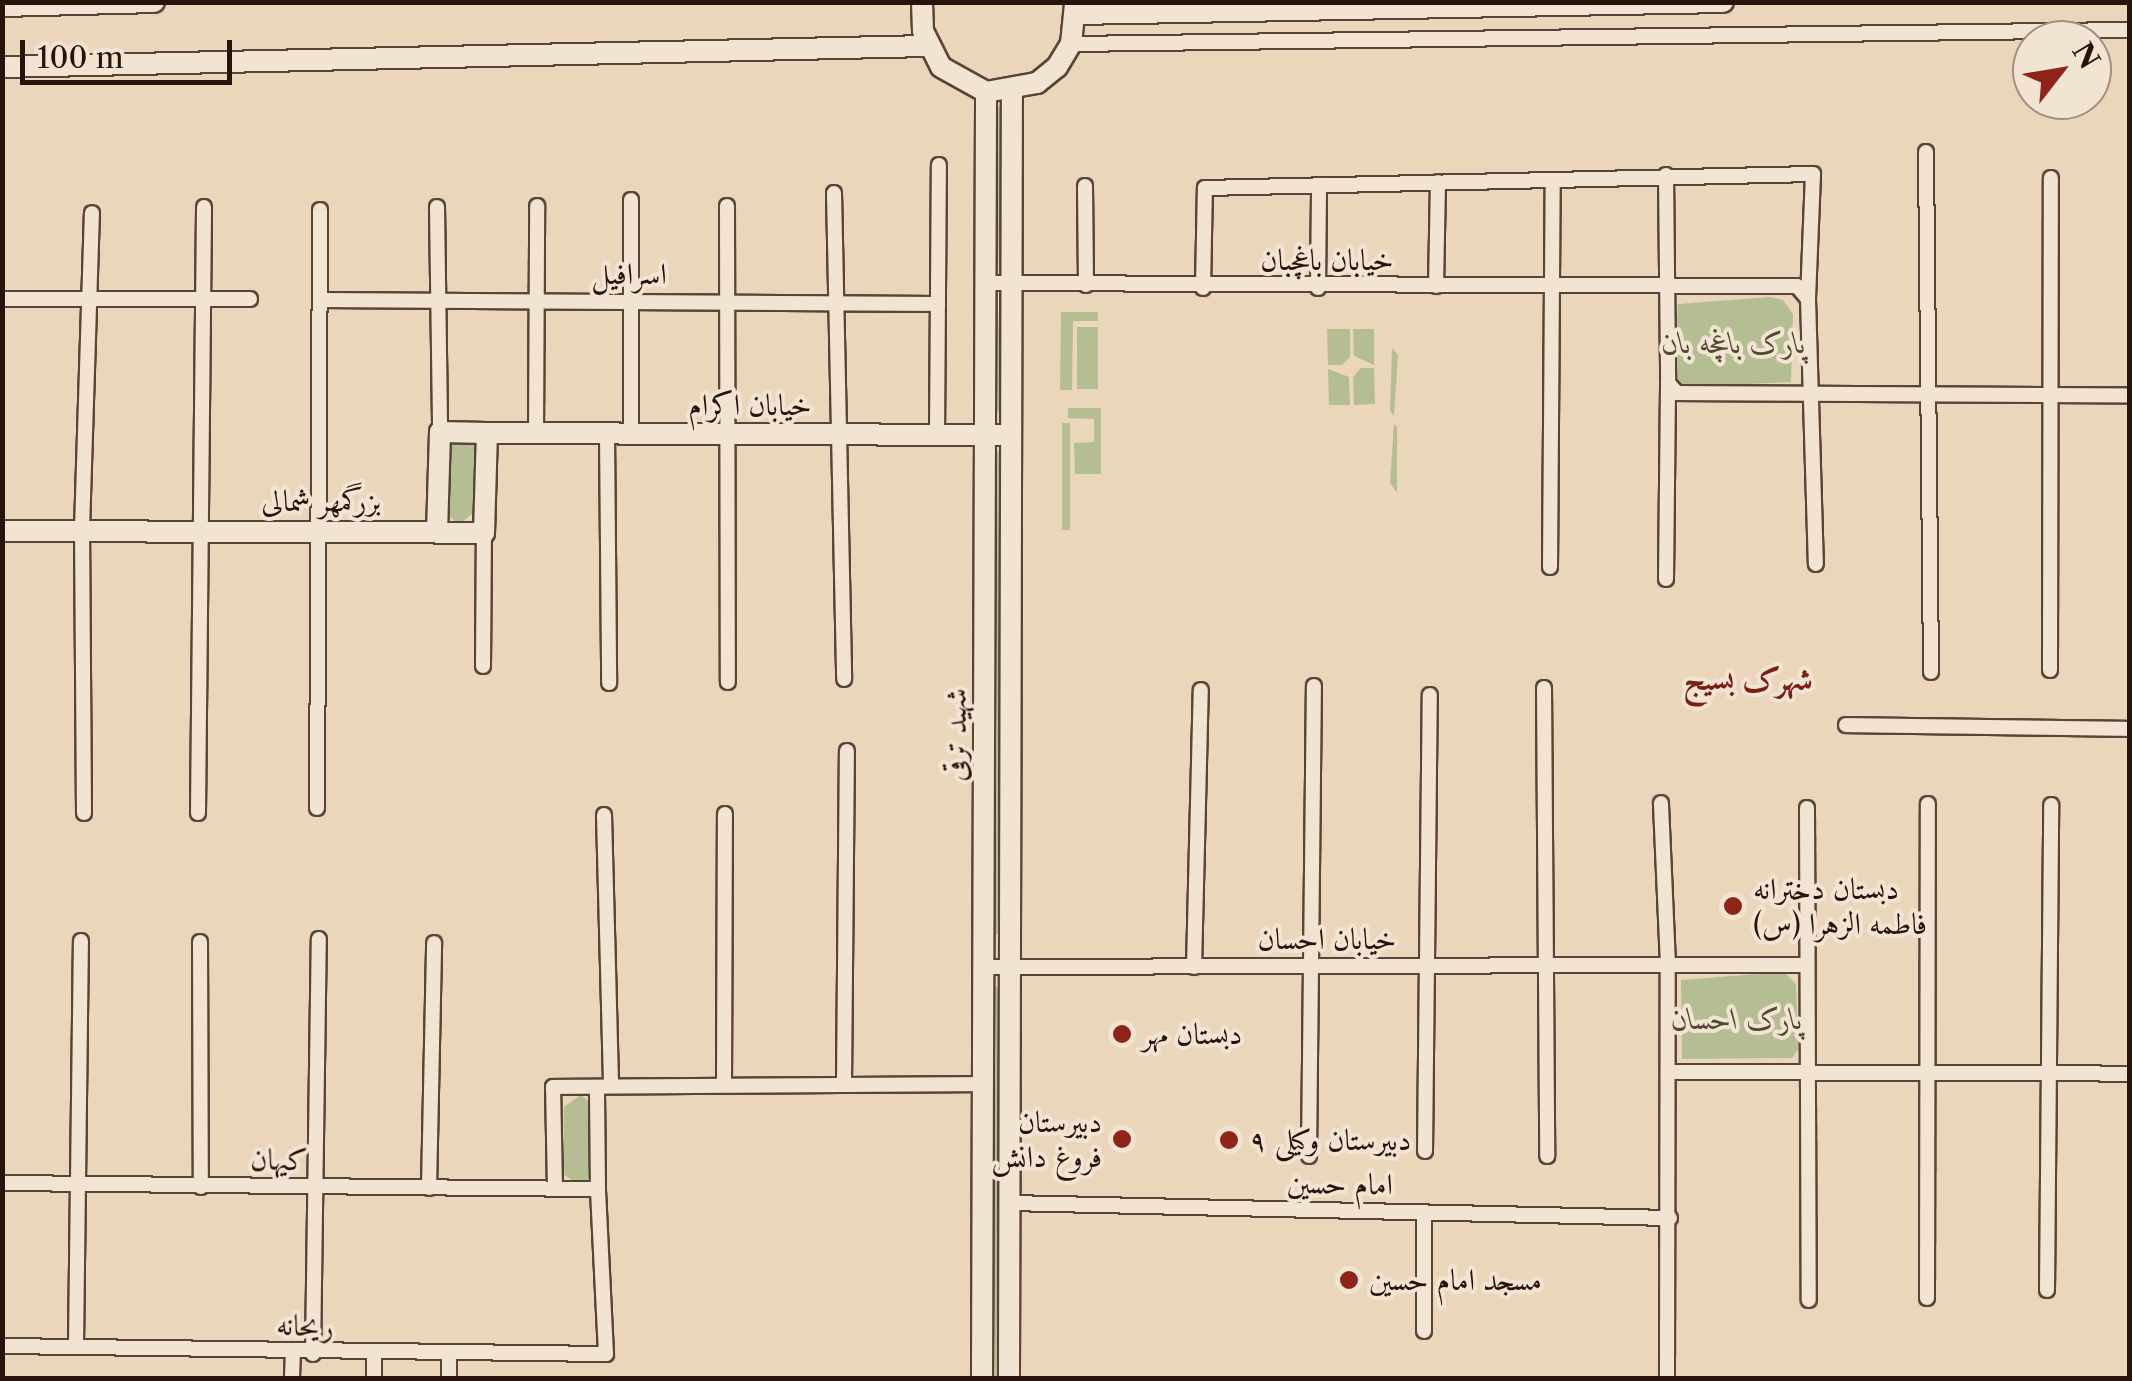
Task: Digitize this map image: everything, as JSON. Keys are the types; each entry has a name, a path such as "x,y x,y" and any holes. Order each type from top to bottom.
{"main road":[{"path":"2,6 154,2"},
{"path":"922,2 928,46 952,76 986,92 1012,92 1057,67 1071,44 1076,8 1722,2"},
{"path":"2,67 928,46"},
{"name":"شهید ترقی","path":"982,1378 988,435 986,92"},
{"name":"شهید ترقی","path":"1009,1378 1012,92"},
{"path":"440,432 437,532 484,533 487,433"},
{"name":"خیابان اکرام","path":"440,432 1012,435"},
{"name":"بزرگمهر شمالی","path":"2,530 437,532"}],"street":[{"path":"1071,44 2130,30"},
{"path":"1926,152 1933,394 1931,672"},
{"path":"938,435 939,165"},
{"path":"1202,288 1205,188 1813,174 1808,299 1816,564"},
{"path":"1666,175 1666,578"},
{"path":"2050,670 2051,178"},
{"path":"1550,567 1552,180"},
{"path":"1436,286 1438,182"},
{"path":"1318,288 1319,185"},
{"path":"1085,186 1086,285"},
{"path":"834,193 844,679"},
{"path":"631,200 631,434"},
{"path":"536,433 537,206"},
{"path":"727,206 728,682"},
{"path":"198,813 204,530 204,207"},
{"path":"437,208 440,432"},
{"path":"317,808 320,210"},
{"path":"84,814 82,529 92,212"},
{"name":"خیابان باغچبان","path":"988,283 1202,288 1797,286 1808,299"},
{"path":"2,300 250,300"},
{"name":"اسرافیل","path":"320,300 938,304"},
{"path":"1668,383 1689,397 1811,393 2130,396"},
{"path":"607,433 609,683"},
{"path":"483,666 484,533"},
{"path":"1310,1156 1314,686"},
{"path":"1544,688 1547,1156"},
{"path":"1194,967 1201,690"},
{"path":"1425,1151 1430,696"},
{"path":"1846,725 2130,729"},
{"path":"844,1084 847,751"},
{"path":"1661,803 1670,1072 1667,1378"},
{"path":"1927,1298 1928,804"},
{"path":"2046,1290 2051,805"},
{"path":"1807,808 1809,1300"},
{"path":"598,1189 604,1086 604,814"},
{"path":"724,1085 725,814"},
{"path":"313,1354 319,939"},
{"path":"76,1345 82,941"},
{"path":"200,942 202,1187"},
{"path":"429,1188 434,943"},
{"name":"خیابان احسان","path":"986,967 1807,965"},
{"path":"1670,1072 2130,1074"},
{"path":"554,1189 554,1087 984,1084"},
{"name":"کیهان","path":"2,1184 598,1189"},
{"name":"ریحانه","path":"2,1346 374,1356 606,1354 598,1189"},
{"name":"امام حسین","path":"1008,1203 1670,1218"},
{"path":"1424,1213 1424,1331"},
{"path":"449,1353 449,1378"},
{"path":"292,1354 292,1378"},
{"path":"374,1356 374,1378"}],"green space":[{"path":"998,105 1003,111 999,270 994,109"},
{"name":"پارک باغچه بان","path":"1770,297 1783,300 1793,314 1791,382 1685,387 1674,374 1678,304"},
{"path":"998,309 1002,409 997,412 995,316"},
{"path":"1061,312 1098,312 1098,321 1073,321 1072,390 1060,390"},
{"path":"1077,327 1098,327 1098,389 1077,389"},
{"path":"1327,329 1350,329 1350,357 1342,365 1328,365"},
{"path":"1353,329 1374,329 1374,365 1354,356"},
{"path":"1392,348 1398,355 1394,416 1390,411"},
{"path":"1361,368 1374,368 1375,404 1354,405 1353,377"},
{"path":"1328,369 1349,377 1350,405 1329,405"},
{"path":"1068,408 1101,408 1101,474 1075,474 1074,443 1094,442 1094,419 1068,418"},
{"path":"1062,423 1070,423 1070,530 1062,530"},
{"path":"1394,424 1397,427 1397,493 1390,483"},
{"path":"452,438 470,438 474,445 474,512 459,525 446,513"},
{"path":"999,451 1001,932 996,935 993,453"},
{"name":"پارک احسان","path":"1784,972 1796,984 1798,1049 1792,1058 1682,1059 1681,980"},
{"path":"994,985 999,989 998,1378 990,1378"},
{"path":"581,1095 592,1104 593,1174 581,1186 563,1174 564,1107"}],"place":[{"name":"دبستان دخترانه فاطمه الزهرا (س)","path":"1733,906"},
{"name":"دبستان مهر","path":"1122,1034"},
{"name":"دبیرستان فروغ دانش","path":"1122,1139"},
{"name":"دبیرستان وکیلی ۹","path":"1229,1140"},
{"name":"مسجد امام حسین","path":"1349,1280"}],"district":[{"name":"شهرک بسیج","path":"1748,679"}]}
